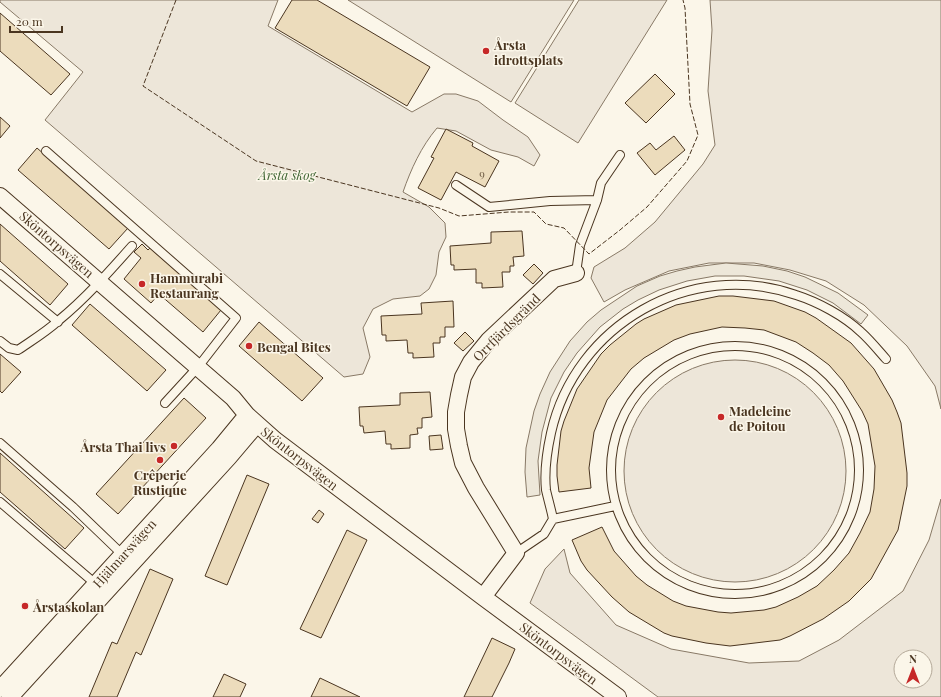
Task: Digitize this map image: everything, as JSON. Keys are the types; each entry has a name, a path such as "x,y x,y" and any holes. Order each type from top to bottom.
{"street":[{"name":"Sköntorpsvägen","path":"0,196 233,398 252,420 275,440 618,697"},
{"name":"Orrfjärdsgränd","path":"516,553 476,488 463,463 456,429 456,412 459,395 463,377 471,362 489,340 554,279 576,273"},
{"name":"Hjälmarsvägen","path":"0,689 127,559 219,449 252,420"},
{"path":"483,597 516,553"},
{"name":"Hjälmarsvägen","path":"10,697 100,588"}],"lane":[{"path":"46,151 236,318 198,367 165,403"},
{"path":"576,273 580,245 597,200 601,183 620,155"},
{"path":"456,185 490,207 550,201 597,200"},
{"path":"0,341 9,348 18,350 58,322 100,282 132,246"},
{"path":"0,274 58,322"},
{"path":"516,553 544,534 553,519 546,489 547,452 555,415 570,381 591,350 618,325 650,305 685,291 722,285 759,286 796,294 830,310 860,331 886,359"},
{"path":"746,345 780,353 811,370 832,392 848,416 855,431 861,472 853,512 847,524 833,548 803,575 765,591 745,594 717,593 690,586 658,568 634,542 614,506 610,476 614,440 627,407 649,380 677,359 711,347 746,345"},
{"path":"0,443 73,507 127,559"},
{"path":"0,502 100,588"},
{"path":"553,519 614,506"}],"green space":[{"name":"Årsta skog","path":"0,0 278,0 268,26 412,112 444,94 456,94 478,101 528,137 540,155 534,166 518,157 491,150 456,131 437,128 417,158 403,192 429,207 445,223 446,237 439,252 436,275 429,289 420,296 393,299 373,309 363,328 370,357 363,374 344,377 45,120 83,72 0,2"},
{"name":"Årsta idrottsplats","path":"348,0 574,0 511,102"},
{"path":"579,0 667,0 578,143 515,103"},
{"path":"710,0 941,0 941,409 935,386 907,346 864,305 826,281 790,270 754,263 709,263 669,271 625,290 604,302 591,278 594,267 625,248 655,222 703,164 715,145 708,91 712,30"},
{"path":"724,360 746,360 767,364 778,368 797,378 814,392 828,409 838,428 844,449 846,471 844,493 838,514 828,533 814,550 797,564 767,578 746,582 724,582 703,578 682,569 664,557 649,542 637,524 628,503 624,482 624,460 628,439 637,418 649,400 664,385 682,373 703,364"},
{"path":"941,499 941,697 658,697 530,603 545,569 564,549 570,573 616,625 671,649 749,663 799,661 839,640 903,591 929,540"}],"shaded area":[{"path":"726,263 763,266 787,271 805,277 838,293 868,315 861,324 833,303 807,290 779,281 744,276 715,276 687,281 659,290 638,300 623,309 600,327 577,353 564,372 551,398 542,432 538,461 540,495 527,497 525,472 526,448 534,411 550,372 570,341 587,322 601,310 637,286 660,276 677,271"}],"building":[{"path":"292,0 317,0 430,67 407,106 275,28"},
{"path":"0,13 70,74 51,95 0,51"},
{"path":"655,74 675,94 646,123 625,103"},
{"path":"0,117 10,126 0,138"},
{"path":"446,129 473,143 472,146 499,161 485,187 456,172 441,200 418,188 434,158 431,157"},
{"path":"674,136 685,150 655,175 637,153 650,143 656,150"},
{"path":"37,148 128,228 109,249 18,170"},
{"path":"0,224 68,284 50,305 0,261"},
{"path":"522,231 524,256 513,257 514,266 510,266 510,272 502,272 503,287 482,288 482,283 476,283 476,269 454,270 454,265 451,265 450,246 491,243 491,232"},
{"path":"142,244 148,250 150,248 221,310 203,332 159,294 151,303 124,279 141,258 134,252"},
{"path":"534,264 543,273 533,284 523,275"},
{"path":"719,296 733,296 774,301 805,312 851,343 874,369 892,400 901,423 907,473 907,486 898,530 871,579 849,601 823,619 780,640 730,646 672,636 664,633 629,612 612,597 587,570 581,561 572,540 602,527 614,551 636,576 647,585 673,601 686,606 731,613 764,610 776,607 817,586 849,553 870,512 874,489 875,466 868,424 862,411 843,381 829,365 796,342 764,330 722,327 690,334 674,340 644,358 631,369 607,400 594,432 589,468 591,488 559,492 557,476 561,431 564,421 577,389 601,354 610,345 644,319 676,305"},
{"path":"453,301 454,327 445,327 445,337 440,337 440,343 433,343 434,357 413,358 413,353 408,353 407,340 386,341 386,335 382,335 381,316 422,314 421,303"},
{"path":"90,304 166,370 147,391 72,325"},
{"path":"259,322 323,378 302,401 239,346"},
{"path":"465,332 474,341 463,351 454,343"},
{"path":"0,354 21,372 2,393 0,391"},
{"path":"430,392 432,417 422,418 422,428 417,428 418,434 410,435 410,448 391,449 391,444 386,444 385,431 364,433 363,426 360,426 359,407 400,405 400,393"},
{"path":"184,398 206,418 118,514 96,494"},
{"path":"441,435 443,449 430,450 429,436"},
{"path":"0,453 84,528 65,549 0,492"},
{"path":"247,475 269,484 227,585 205,576"},
{"path":"319,510 324,514 318,523 312,519"},
{"path":"347,530 367,540 321,638 300,629"},
{"path":"150,569 173,579 141,655 136,652 117,697 89,697 112,642 117,644"},
{"path":"492,638 515,649 509,663 492,697 464,697"},
{"path":"224,674 246,684 240,697 213,697"},
{"path":"320,678 360,697 311,697"}],"fence":[{"path":"176,0 143,86 256,161 439,208 459,216 509,212 534,212 546,224 564,228 589,254 647,207 687,161 698,135 690,104 685,8 683,0"}],"place":[{"name":"Årsta idrottsplats","path":"486,51"},
{"name":"Hammurabi Restaurang","path":"142,284"},
{"name":"Bengal Bites","path":"249,346"},
{"name":"Madeleine de Poitou","path":"721,417"},
{"name":"Årsta Thai livs","path":"174,446"},
{"name":"Crêperie Rustique","path":"160,460"},
{"name":"Årstaskolan","path":"25,606"}]}
